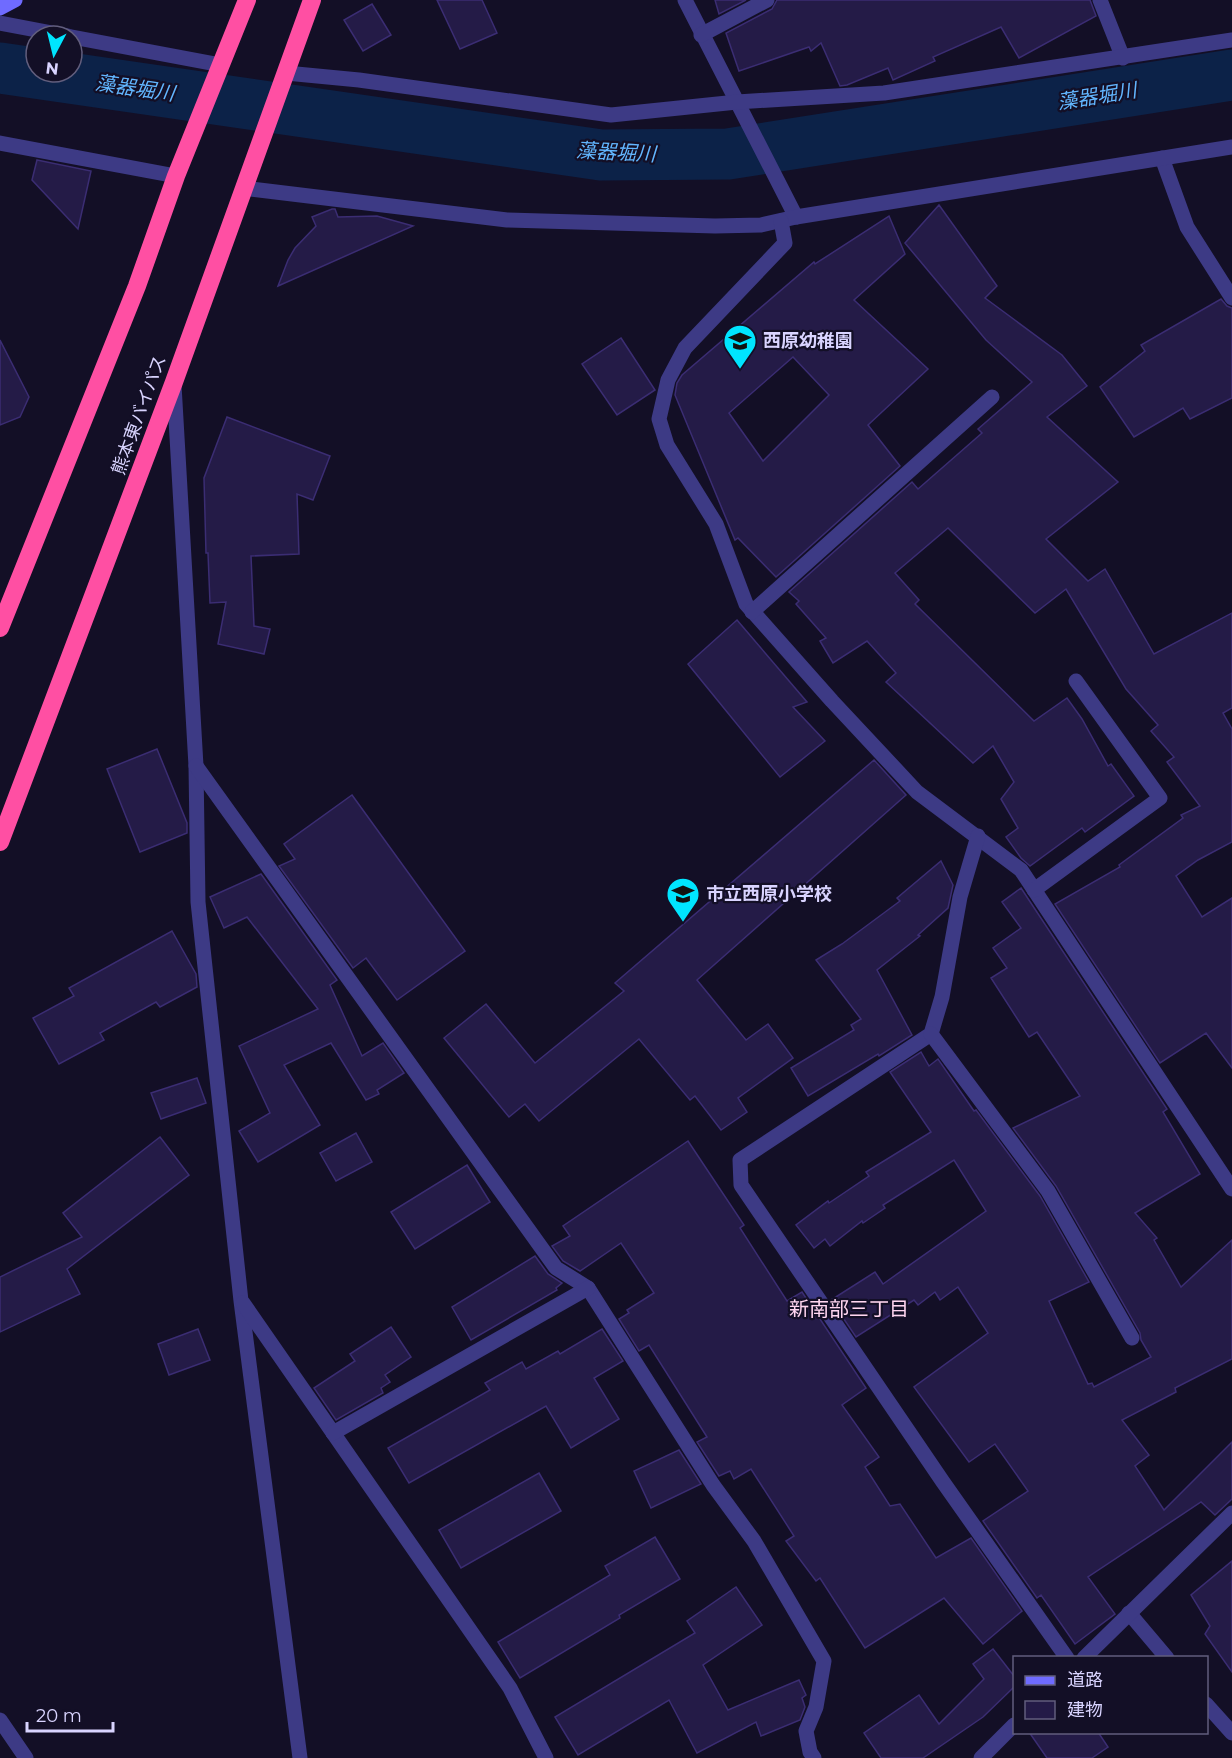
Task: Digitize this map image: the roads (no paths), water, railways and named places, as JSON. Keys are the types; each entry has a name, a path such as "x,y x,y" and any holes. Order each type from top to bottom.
{"highway":[{"path":"0,628 137,286 176,176 247,0"},
{"name":"熊本東バイパス","path":"0,842 174,382 312,0"}],"main road":[{"path":"0,8 15,0"}],"street":[{"path":"685,0 746,119 788,219 785,243 685,348 668,380 659,419 667,445 716,524 746,604 752,612 916,792 1021,870 1232,1189"},
{"path":"701,35 767,0"},
{"path":"1100,0 1123,58"},
{"path":"0,23 24,27"},
{"path":"84,39 221,65"},
{"path":"286,73 359,80 610,115 737,102 884,93 1232,40"},
{"path":"0,143 176,176"},
{"path":"243,188 507,220 715,226 760,225 1232,147"},
{"path":"1162,158 1187,227 1232,298"},
{"path":"174,382 196,766 198,902 241,1301 300,1758"},
{"path":"752,612 992,397"},
{"path":"1034,890 1160,798 1076,681"},
{"path":"196,766 556,1268 588,1288 713,1485 754,1541 824,1661 816,1707 806,1731 810,1752 814,1758"},
{"path":"978,836 960,897 942,997 931,1034 740,1160 741,1185 943,1482 1066,1656"},
{"path":"931,1034 1048,1191 1132,1338"},
{"path":"333,1433 588,1288"},
{"path":"241,1301 510,1688 546,1758"},
{"path":"1086,1656 1232,1513"},
{"path":"1129,1613 1165,1656"},
{"path":"1208,1706 1232,1733"},
{"path":"1,1724 26,1758"},
{"path":"981,1758 1013,1726"}],"waterway":[{"name":"藻器堀川","path":"0,68 601,155 728,154 1232,75"}],"place":[{"name":"西原幼稚園","path":"740,370"},
{"name":"市立西原小学校","path":"683,923"}],"district":[{"name":"新南部三丁目","path":"849,1309"}]}
